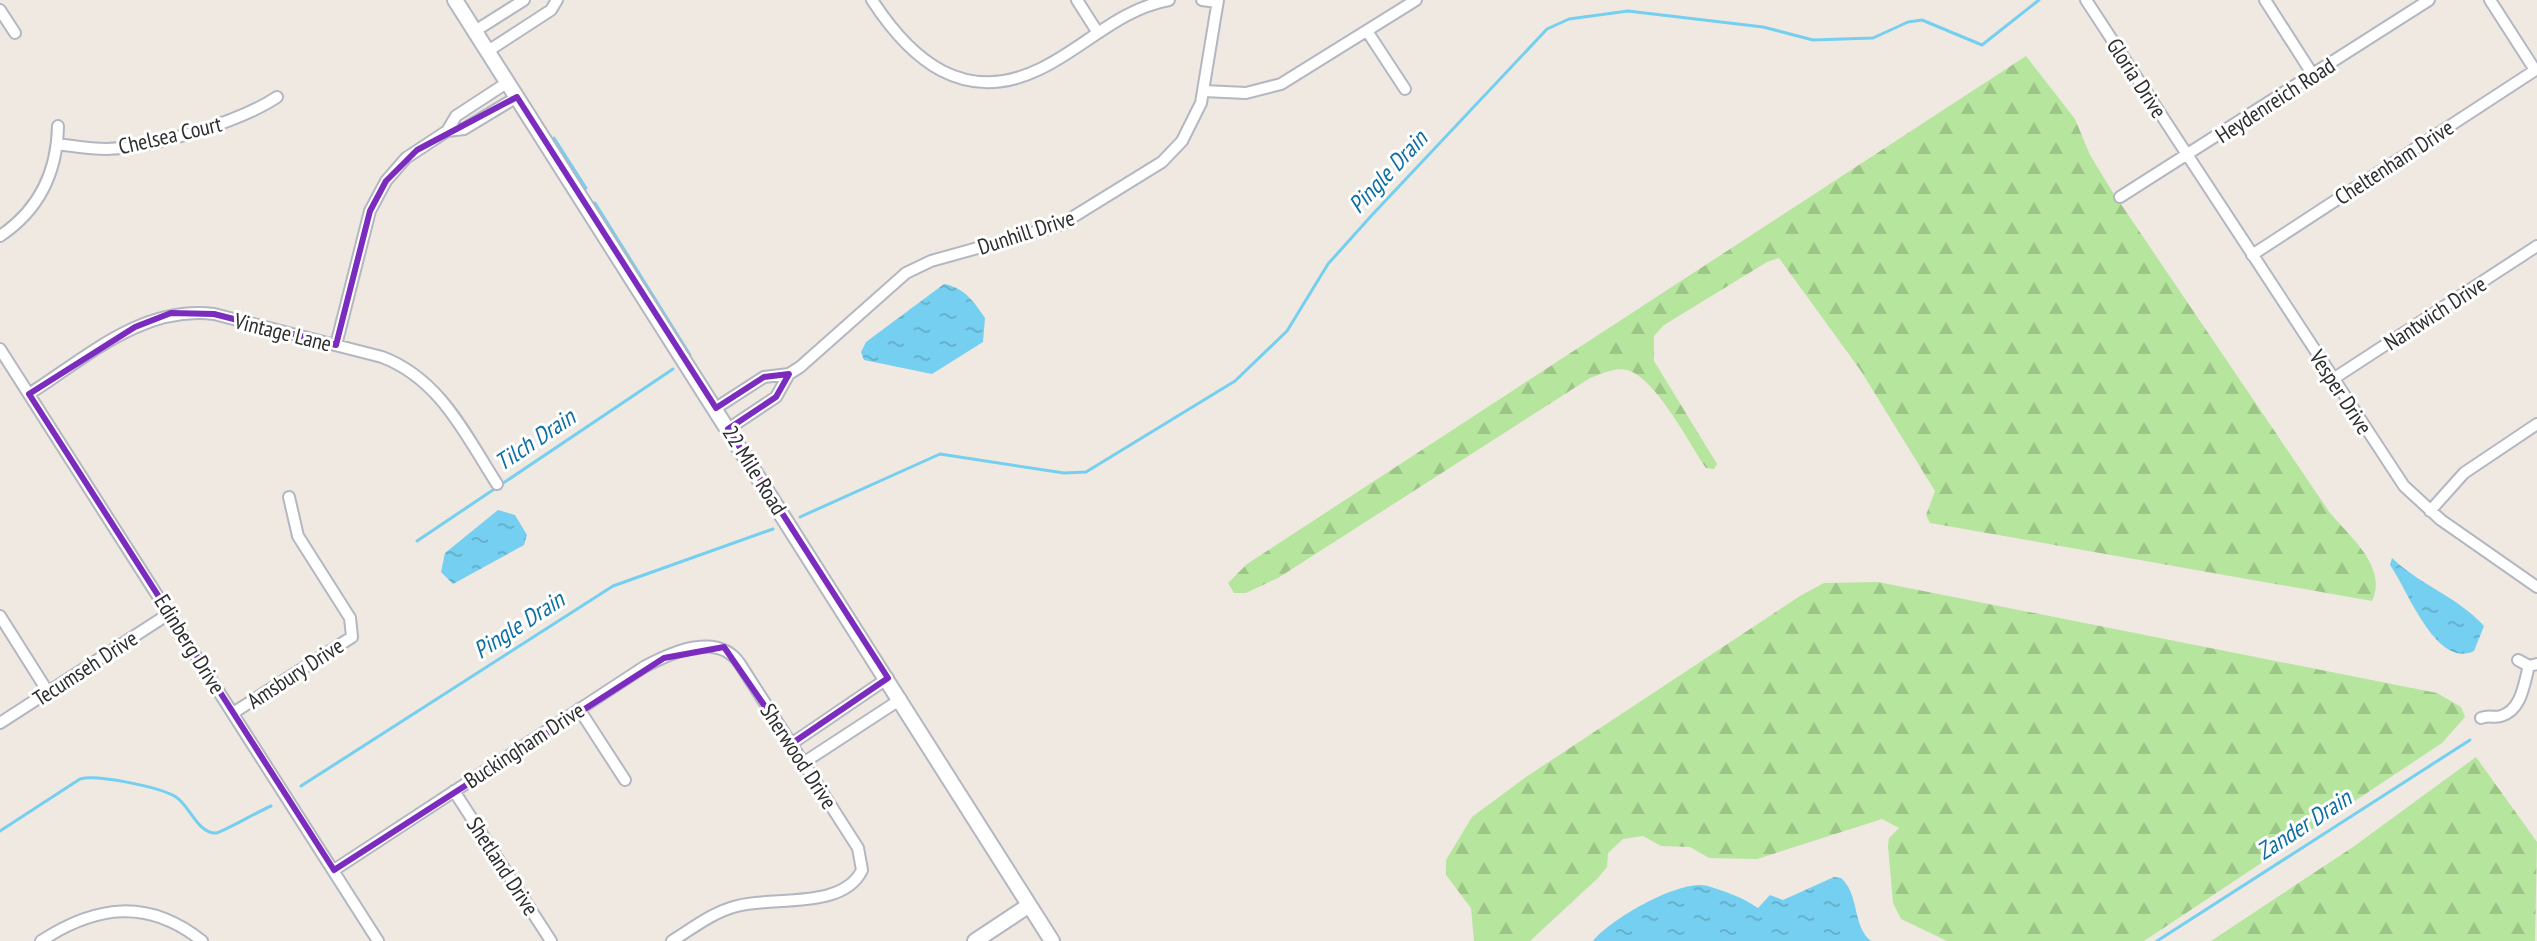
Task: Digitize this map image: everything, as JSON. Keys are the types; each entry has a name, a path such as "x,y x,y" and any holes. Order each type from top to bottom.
{"street":[{"name":"22 Mile Road","path":"455,0 888,678 1052,941"},
{"path":"475,31 524,0"},
{"path":"488,51 551,10 557,0"},
{"path":"872,0 908,50 927,64 953,75 978,80 1016,77 1039,69 1136,10 1169,0"},
{"path":"1077,0 1098,33"},
{"path":"1202,0 1217,1"},
{"path":"1204,91 1231,93 1270,88 1293,78 1416,0"},
{"name":"Gloria Drive","path":"2086,0 2188,156"},
{"path":"2265,0 2313,75"},
{"name":"Heydenreich Road","path":"2120,197 2429,0"},
{"path":"2490,0 2536,69"},
{"name":"Dunhill Drive","path":"728,429 776,397 789,374 906,273 931,261 1060,225 1150,171 1182,141 1197,115 1204,91 1217,1"},
{"path":"0,10 15,33"},
{"path":"1367,31 1405,89"},
{"name":"Cheltenham Drive","path":"2252,255 2536,69"},
{"path":"336,345 374,200 406,158 447,131 456,116 508,82"},
{"name":"Chelsea Court","path":"57,144 108,149 138,144 240,119 277,97"},
{"path":"447,131 464,129 517,97"},
{"path":"0,236 25,216 41,194 57,144 58,126"},
{"name":"Vesper Drive","path":"2188,156 2398,478 2430,511 2537,587"},
{"name":"Nantwich Drive","path":"2333,379 2537,246"},
{"name":"Vintage Lane","path":"29,394 135,327 171,313 214,314 394,361 426,382 453,414 497,484"},
{"name":"Edinberg Drive","path":"0,349 378,941"},
{"name":"Dunhill Drive","path":"716,408 764,377 789,374"},
{"path":"2430,511 2464,473 2537,424"},
{"name":"Amsbury Drive","path":"233,713 348,640 353,631 350,618 298,536 289,497"},
{"name":"Tecumseh Drive","path":"0,723 170,613"},
{"path":"0,616 48,692"},
{"name":"Buckingham Drive","path":"334,870 653,662 703,647 724,647"},
{"name":"Sherwood Drive","path":"672,941 716,913 738,905 837,891 854,882 862,870 858,848 736,658 724,647"},
{"path":"2481,718 2502,716 2511,711 2520,699 2533,665 2518,660"},
{"path":"791,744 888,678"},
{"path":"803,763 901,699"},
{"path":"579,709 625,780"},
{"name":"Shetland Drive","path":"454,791 551,941"},
{"path":"975,941 1028,906"},
{"path":"41,941 89,915 142,913 169,920 202,941"}],"highlighted area":[{"path":"517,97 716,408 764,377 789,374 776,397 728,429 888,678 791,744 724,647 664,658 334,870 29,394 135,327 171,313 214,314 336,345 370,211 386,181 417,150"}],"green space":[{"path":"2026,56 2075,119 2090,155 2112,191 2330,513 2364,553 2375,576 2376,588 2372,601 1930,523 1926,515 1935,491 1861,371 1779,258 1767,262 1664,325 1654,336 1654,361 1717,464 1714,469 1706,468 1671,412 1649,385 1627,370 1608,371 1590,378 1278,578 1246,593 1234,593 1228,583 1247,564"},
{"path":"1878,582 2437,693 2461,707 2465,717 2442,743 2144,941 1947,941 1901,919 1893,903 1888,846 1889,838 1899,828 1882,819 1757,859 1709,858 1690,847 1661,846 1643,836 1623,839 1608,853 1607,867 1598,878 1530,941 1474,941 1471,908 1446,875 1446,860 1472,817 1526,777 1800,596 1824,583"},
{"path":"2476,757 2537,842 2535,941 2211,941 2353,847"}],"water":[{"path":"944,284 963,292 985,318 983,342 932,374 864,360 861,352 866,342"},
{"path":"498,510 515,515 527,535 524,545 453,584 441,572 445,553"},
{"path":"2392,558 2463,607 2484,626 2474,651 2460,653 2447,649 2435,638 2390,565"},
{"path":"1834,877 1841,878 1847,885 1861,927 1871,941 1593,941 1629,912 1681,888 1708,886 1758,908 1770,895 1783,900"}],"waterway":[{"name":"Pingle Drain","path":"800,517 940,454 1064,473 1086,472 1235,381 1287,331 1328,264 1372,215 1547,29 1569,19 1628,11 1763,27 1813,40 1873,38 1908,22 1922,20 1982,45 2039,0"},
{"name":"Tilch Drain","path":"554,138 586,188"},
{"name":"Tilch Drain","path":"595,203 690,355"},
{"name":"Tilch Drain","path":"417,541 673,369"},
{"name":"Pingle Drain","path":"301,786 613,586 773,529"},
{"name":"Zander Drain","path":"2157,941 2470,740"},
{"name":"Pingle Drain","path":"0,831 80,779 88,778 128,782 168,793 181,801 204,829 216,833 271,806"}]}
